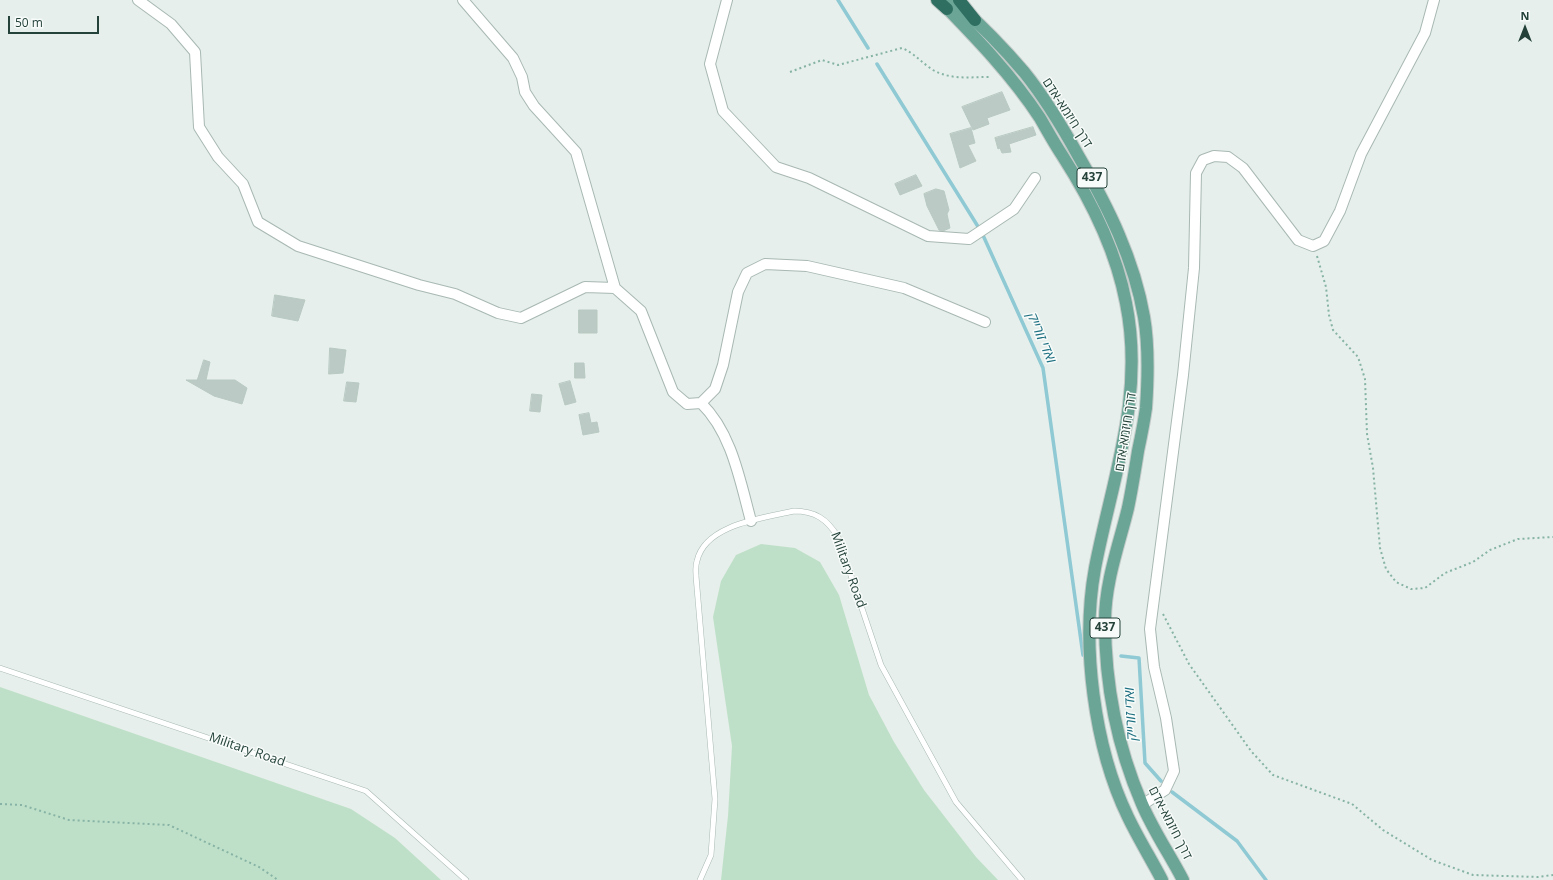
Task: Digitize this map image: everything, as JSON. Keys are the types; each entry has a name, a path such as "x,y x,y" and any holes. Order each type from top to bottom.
{"highway":[{"path":"938,0 950,5"},
{"path":"958,0 975,20"}],"main road":[{"name":"437","path":"950,5 975,20"},
{"name":"דרך חיזמא-אדם","path":"950,5 1011,79 1039,117 1082,186 1120,276 1127,305 1132,363 1122,455 1095,569 1089,627 1092,691 1105,756 1127,815 1162,880"},
{"name":"דרך חיזמא-אדם","path":"975,20 1024,73 1062,128 1112,215 1135,279 1144,318 1148,365 1146,409 1128,507 1116,551 1105,618 1109,685 1116,723 1129,769 1142,805 1183,880"}],"street":[{"path":"138,0 171,24 195,52 199,127 218,157 243,184 258,222 298,246 419,285 455,294 498,313 522,318 585,287 615,288"},
{"path":"463,0 513,58 522,77 525,92 534,106 576,152 615,288 641,311 673,392 687,404 701,403 715,389 723,365 738,292 747,273 765,264 808,266 904,288 985,322"},
{"path":"727,0 710,64 723,110 776,167 809,178 928,236 969,239 1014,209 1035,178"},
{"path":"1142,805 1165,790 1174,771 1166,718 1154,667 1150,629 1183,375 1194,268 1196,173 1203,160 1214,156 1228,157 1243,168 1298,240 1313,246 1324,241 1330,233 1340,211 1361,154 1425,33 1434,0"},
{"path":"701,403 720,426 732,456 751,521"}],"lane":[{"name":"Military Road","path":"700,880 711,855 715,799 696,576 697,561 703,548 714,536 728,528 794,511 805,511 816,514 833,528 838,537 881,665 956,802 1022,880"},
{"name":"Military Road","path":"0,668 366,791 466,880"}],"path":[{"path":"790,72 822,60 838,65 902,48 910,52 933,70 953,78 989,77"},
{"path":"1313,246 1326,287 1329,315 1333,330 1358,357 1365,378 1367,434 1373,468 1380,548 1386,569 1396,582 1411,589 1425,588 1446,573 1473,562 1490,550 1518,539 1553,537"},
{"path":"1154,593 1159,608 1189,664 1251,751 1273,775 1352,804 1383,830 1432,860 1473,875 1538,877 1553,875"},
{"path":"0,804 22,805 69,820 169,825 259,867 278,880"}],"green space":[{"path":"761,544 795,548 820,562 839,595 869,695 894,742 924,790 976,857 998,880 721,880 728,816 732,746 713,617 721,581 736,555"},
{"path":"0,687 351,809 395,838 441,880 0,880"}],"building":[{"path":"1002,92 1010,110 987,118 989,124 973,130 962,107"},
{"path":"1033,127 1036,135 1009,144 1011,152 1002,153 1000,148 998,149 995,138"},
{"path":"971,128 975,143 968,145 976,161 960,168 950,134"},
{"path":"916,175 922,186 900,195 895,184"},
{"path":"936,189 944,191 949,210 947,214 950,228 943,231 939,230 927,206 924,194"},
{"path":"275,295 305,300 298,321 272,316"},
{"path":"579,310 597,310 597,333 579,333"},
{"path":"330,348 346,350 343,373 329,374"},
{"path":"204,360 210,362 206,380 235,380 247,388 242,404 214,396 186,380 197,380"},
{"path":"575,363 584,363 585,378 575,378"},
{"path":"570,381 576,402 565,405 559,384"},
{"path":"347,382 359,383 356,402 344,401"},
{"path":"532,394 542,395 540,412 530,411"},
{"path":"589,413 591,423 597,422 599,432 583,435 579,415"}],"waterway":[{"name":"ואדי זורייק","path":"838,0 868,48"},
{"name":"ואדי זורייק","path":"877,64 982,233 1043,368 1083,655"},
{"name":"ואדי זורייק","path":"1121,656 1139,658 1145,763 1161,781"},
{"name":"ואדי זורייק","path":"1172,792 1237,841 1266,880"}]}
